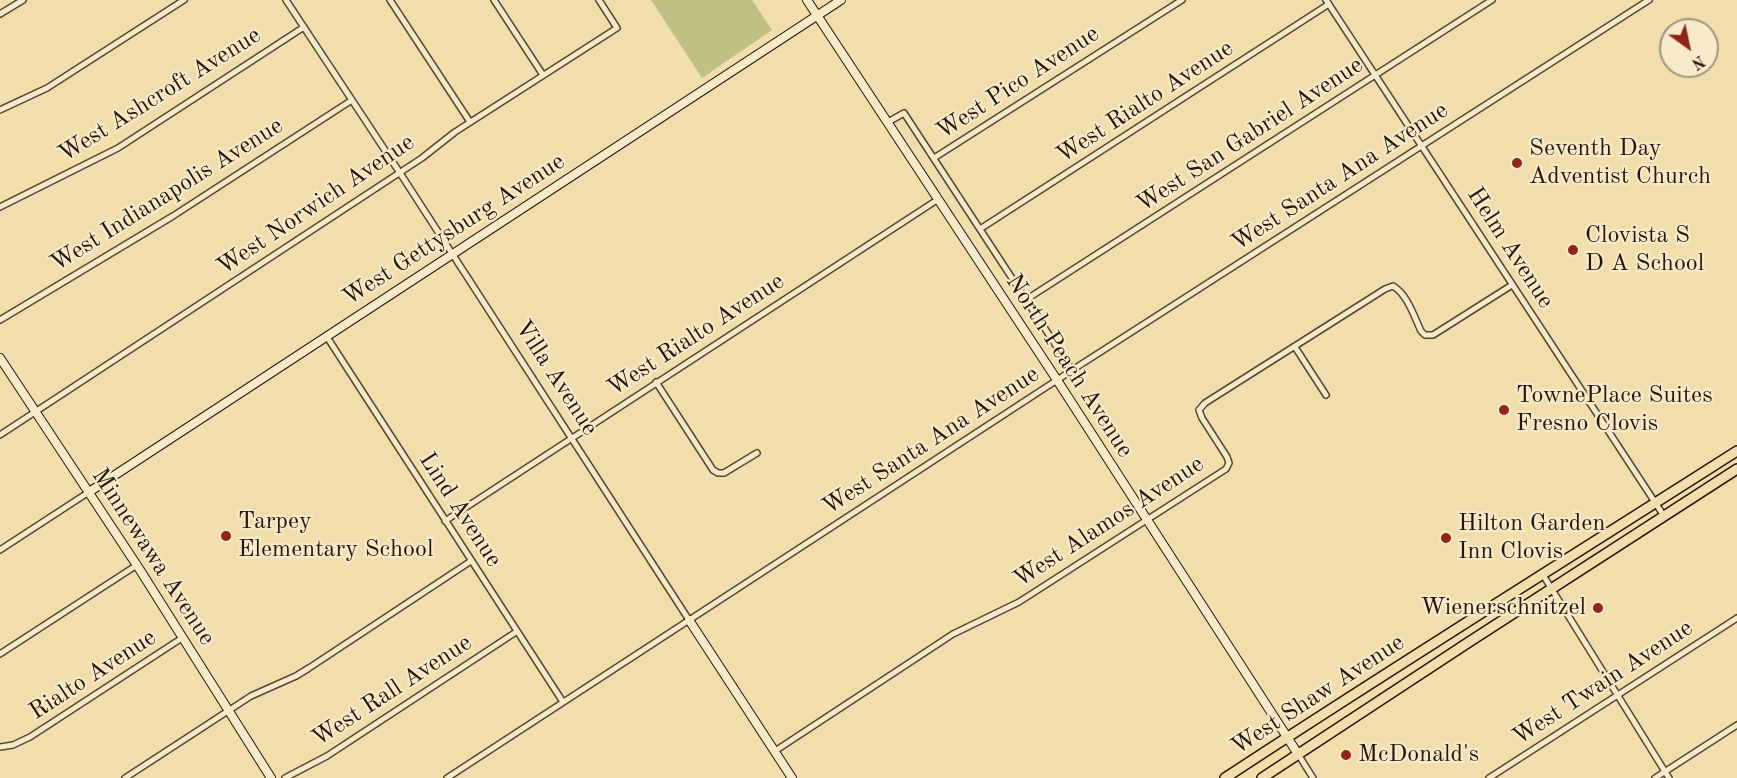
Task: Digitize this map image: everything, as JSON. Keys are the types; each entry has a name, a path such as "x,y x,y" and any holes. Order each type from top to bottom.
{"main road":[{"name":"West Shaw Avenue","path":"1225,778 1737,451"},
{"name":"West Shaw Avenue","path":"1262,778 1737,469"}],"street":[{"path":"0,14 22,0"},
{"path":"0,110 55,84 184,0"},
{"name":"Villa Avenue","path":"286,0 792,778"},
{"path":"390,0 470,122"},
{"path":"494,0 543,75"},
{"name":"West Norwich Avenue","path":"0,435 400,173 470,122 617,28 598,0"},
{"name":"North Peach Avenue","path":"807,0 1057,380 1298,754"},
{"name":"West Gettysburg Avenue","path":"89,492 841,0"},
{"name":"West Pico Avenue","path":"934,158 1182,0"},
{"name":"West San Gabriel Avenue","path":"1027,299 1492,0"},
{"name":"West Santa Ana Avenue","path":"447,778 1072,370 1649,0"},
{"name":"Helm Avenue","path":"1327,1 1664,516"},
{"name":"West Rialto Avenue","path":"980,229 1327,1"},
{"name":"West Ashcroft Avenue","path":"0,207 118,148 304,27"},
{"name":"West Indianapolis Avenue","path":"0,320 173,216 352,100"},
{"path":"888,122 904,113 1072,370"},
{"name":"West Rialto Avenue","path":"445,521 937,200"},
{"name":"West Alamos Avenue","path":"775,751 953,634 1019,602 1226,469 1229,464 1227,457 1199,410 1205,403 1385,289 1393,286 1399,289 1421,331 1425,335 1432,335 1512,285"},
{"name":"Lind Avenue","path":"327,337 563,702"},
{"path":"1295,347 1326,396"},
{"name":"Minnewawa Avenue","path":"0,358 137,565 271,778"},
{"path":"656,382 713,470 724,473 757,453"},
{"path":"0,550 89,492"},
{"path":"125,778 251,696 309,668 471,561"},
{"path":"0,654 137,565"},
{"path":"1543,575 1669,778"},
{"name":"West Twain Avenue","path":"1489,778 1737,618"},
{"name":"West Rall Avenue","path":"285,778 327,756 516,632"},
{"name":"Rialto Avenue","path":"0,747 22,741 182,638"},
{"path":"1654,778 1737,725"},
{"path":"1298,754 1313,778"}],"green space":[{"path":"651,0 752,0 772,30 702,78"}],"place":[{"name":"Seventh Day Adventist Church","path":"1517,163"},
{"name":"Clovista S D A School","path":"1573,250"},
{"name":"TownePlace Suites Fresno Clovis","path":"1504,410"},
{"name":"Tarpey Elementary School","path":"226,536"},
{"name":"Hilton Garden Inn Clovis","path":"1446,538"},
{"name":"Wienerschnitzel","path":"1598,608"},
{"name":"McDonald's","path":"1346,755"}]}
